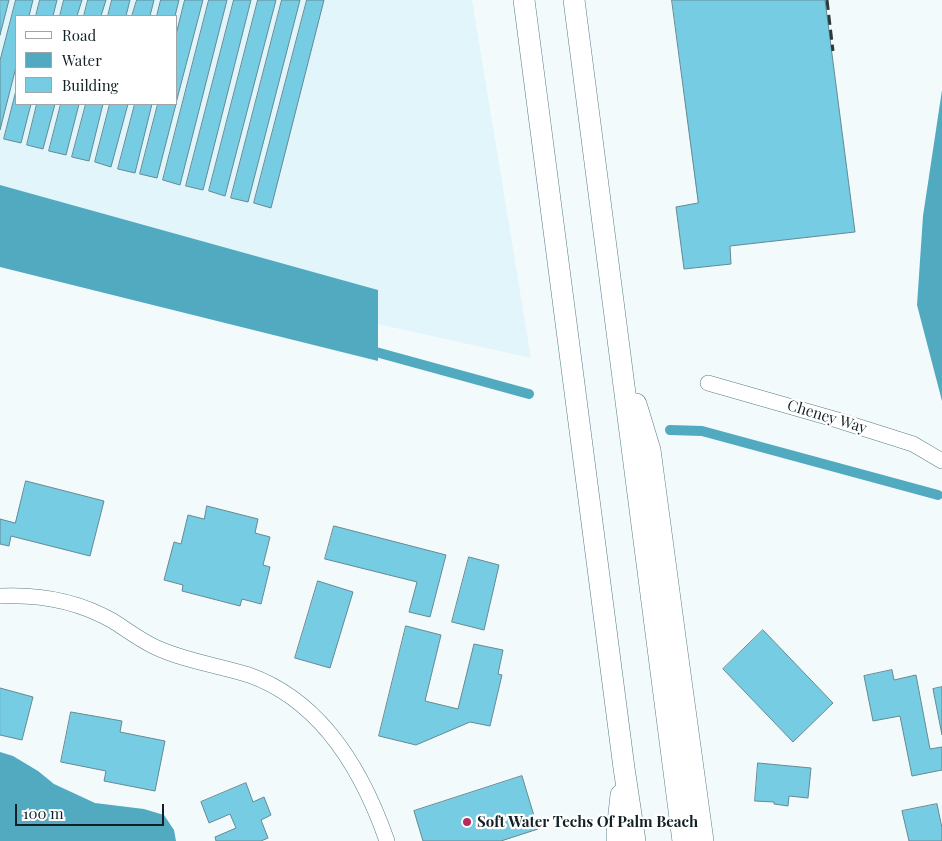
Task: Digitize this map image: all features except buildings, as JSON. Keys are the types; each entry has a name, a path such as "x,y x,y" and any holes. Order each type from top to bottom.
{"highway":[{"path":"524,0 635,841"},
{"path":"574,0 683,841"},
{"path":"618,346 650,450 703,841"},
{"path":"617,841 624,768"}],"street":[{"name":"Cheney Way","path":"708,383 834,418 914,444 942,461"},
{"path":"0,596 49,598 85,608 113,622 153,647 174,656 229,669 252,677 281,691 307,710 341,746 368,794 387,841"}],"shaded area":[{"path":"0,0 472,0 531,358 378,324 378,290 0,185"}],"water":[{"path":"942,90 942,401 917,305 923,216"},
{"path":"0,185 378,290 378,361 0,267"},
{"path":"0,752 13,756 38,771 54,784 95,803 144,809 164,815 174,830 176,841 0,841"}],"waterway":[{"path":"365,349 529,394"},
{"path":"670,430 702,431 938,495"}],"railway":[{"path":"827,0 833,51"}],"place":[{"name":"Soft Water Techs Of Palm Beach","path":"467,822"}]}
